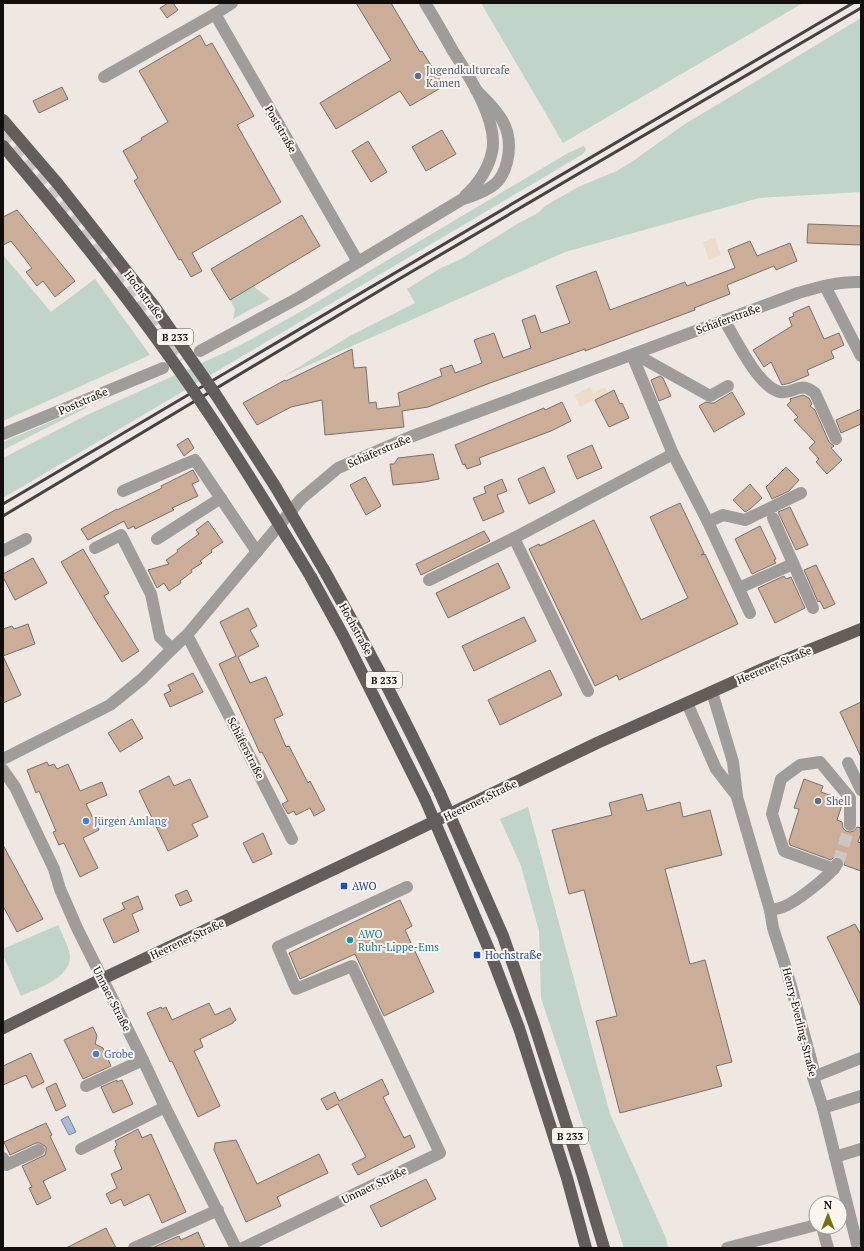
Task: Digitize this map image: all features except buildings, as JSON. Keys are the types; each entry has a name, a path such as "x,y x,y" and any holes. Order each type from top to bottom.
{"main road":[{"name":"Hochstraße","path":"3,120 58,184 154,306 216,395 275,486 356,627 410,730 440,792 503,936 534,1024 604,1248"},
{"name":"Hochstraße","path":"3,146 42,192 141,316 204,405 311,577 358,665 425,799 490,952 519,1028 568,1178 586,1248"},
{"name":"Heerener Straße","path":"3,1028 102,979 597,743 767,667 861,629"}],"street":[{"path":"104,77 232,3"},
{"path":"425,3 476,90 488,116 493,134 493,152 486,170 476,186 461,200"},
{"name":"Poststraße","path":"214,14 358,262"},
{"path":"200,352 300,297 461,200 481,192 494,184 506,167 510,143 508,129 490,103 476,90"},
{"name":"Schäferstraße","path":"3,759 110,705 142,679 187,636 301,499 338,468 410,437 798,293 825,286 861,282"},
{"path":"825,286 861,356"},
{"path":"724,320 759,378 772,389 782,392 803,387 815,393 836,438"},
{"path":"633,354 710,396 728,386"},
{"path":"633,354 673,454 708,522 750,613"},
{"name":"Poststraße","path":"3,434 163,368"},
{"path":"430,580 514,538 673,454"},
{"path":"123,491 195,460 257,552"},
{"path":"708,522 723,515 745,520 801,493"},
{"path":"157,540 221,498"},
{"path":"773,518 814,608"},
{"path":"95,548 120,534 151,594 160,638 172,649"},
{"path":"514,538 588,691"},
{"path":"3,551 26,539"},
{"path":"738,588 793,564"},
{"name":"Schäferstraße","path":"187,636 292,839"},
{"name":"Henry-Everling-Straße","path":"712,692 733,762 737,797 813,1067 813,1077 823,1108 835,1157 841,1195"},
{"name":"Henry-Everling-Straße","path":"687,703 716,769 737,797"},
{"path":"770,910 784,907 812,888 836,866 784,851 772,814 781,779 800,765 820,762 850,798 850,824"},
{"path":"848,763 861,790"},
{"name":"Unnaer Straße","path":"3,770 16,787 54,869 60,889 77,928 236,1248"},
{"name":"Unnaer Straße","path":"242,1248 440,1154 352,966 296,989 278,947 407,887"},
{"path":"813,1077 861,1058"},
{"path":"86,1086 143,1060"},
{"path":"823,1108 861,1096"},
{"path":"81,1149 165,1107"},
{"path":"835,1157 861,1149"},
{"path":"3,1158 6,1165 39,1150"},
{"path":"134,1248 218,1210"},
{"name":"Henry-Everling-Straße","path":"848,1220 857,1228 858,1248"},
{"path":"727,1248 808,1227"},
{"path":"824,1235 828,1248"}],"shaded area":[{"path":"715,238 721,255 709,260 703,242"},
{"path":"590,387 593,393 605,387 608,393 580,407 575,395"}],"green space":[{"path":"481,3 803,3 563,143"},
{"path":"861,18 861,192 759,198 565,252 284,376 350,336 415,303 407,289 439,269 461,259 578,187 617,171 685,124"},
{"path":"584,146 586,150 583,154 3,498 3,458 87,415 250,340 307,308 568,153"},
{"path":"4,256 51,312 95,279 150,355 3,421"},
{"path":"253,286 270,299 233,319 235,309 230,300"},
{"path":"85,407 86,408 3,450 3,442"},
{"path":"528,807 610,1114 666,1238 668,1248 624,1248 541,998 539,931 521,866 500,819"},
{"path":"58,925 66,941 70,954 68,965 59,977 52,982 21,996 3,955 3,949"}],"water":[{"path":"68,1116 76,1132 69,1135 61,1120"}],"tunnel":[{"path":"3,133 95,244 182,360"},
{"path":"838,863 850,825"}],"railway":[{"path":"3,504 853,3"},
{"path":"3,516 394,282 861,8"}],"place":[{"name":"Jugendkulturcafe Kamen","path":"418,76"},
{"name":"Shell","path":"818,801"},
{"name":"Jürgen Amlang","path":"86,821"},
{"name":"AWO","path":"344,886"},
{"name":"AWO Ruhr-Lippe-Ems","path":"350,940"},
{"name":"Hochstraße","path":"477,955"},
{"name":"Grobe","path":"96,1054"}]}
